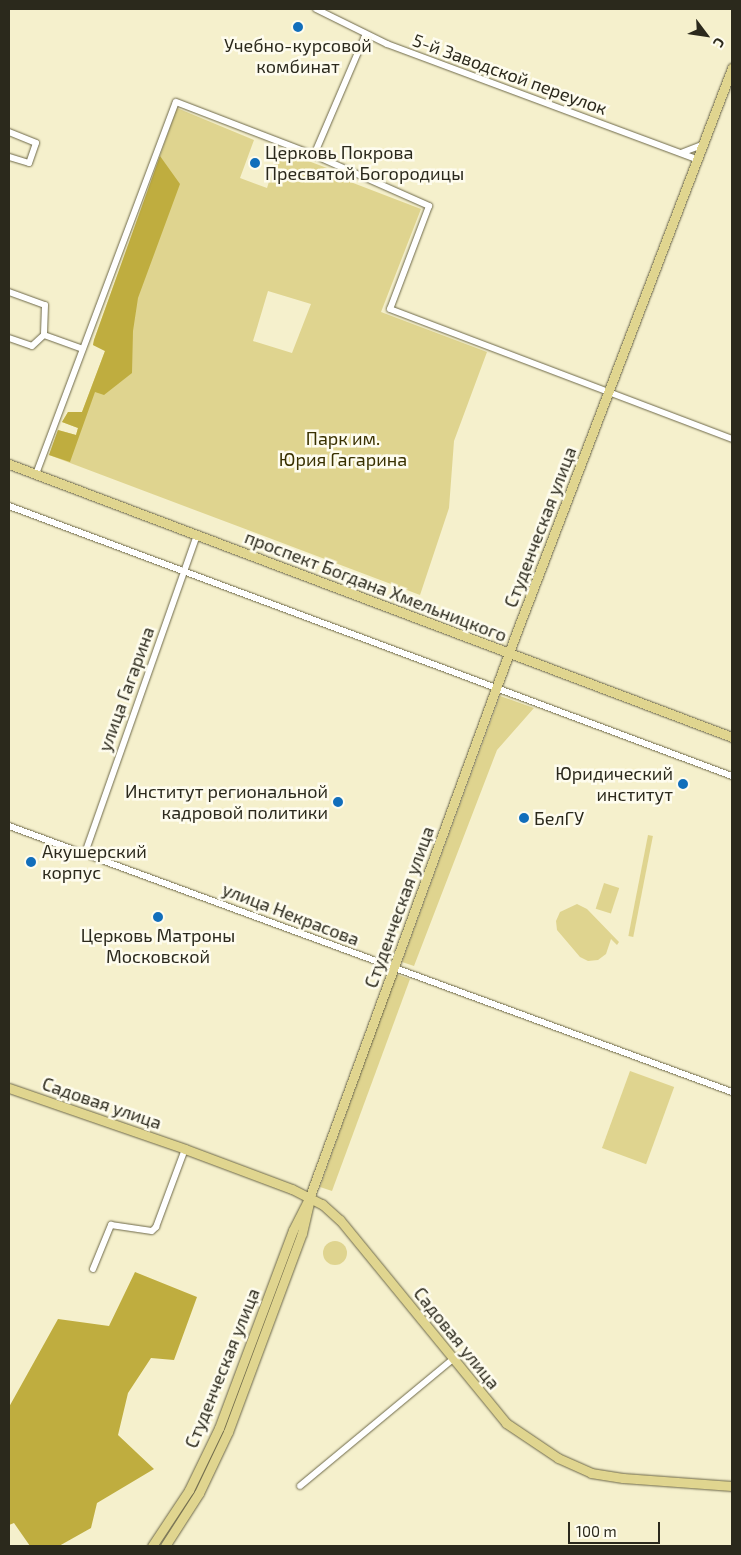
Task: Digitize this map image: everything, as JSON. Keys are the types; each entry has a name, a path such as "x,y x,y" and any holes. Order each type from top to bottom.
{"main road":[{"name":"Студенческая улица","path":"152,1546 189,1490 219,1428 293,1230 310,1196 509,653 732,68"},
{"name":"проспект Богдана Хмельницкого","path":"9,464 732,737"},
{"name":"Садовая улица","path":"9,1088 184,1148 310,1196 340,1220 506,1423 528,1440 574,1467 622,1478 732,1486"},
{"name":"Студенческая улица","path":"165,1546 198,1493 228,1432 302,1233 310,1196"}],"street":[{"name":"5-й Заводской переулок","path":"316,9 365,36 697,159"},
{"path":"314,155 365,36"},
{"path":"36,474 176,102 314,155 428,206 390,309 732,439"},
{"path":"9,132 36,143 29,163 9,157"},
{"path":"681,153 702,145"},
{"path":"9,292 45,305 44,335 32,346 9,338"},
{"path":"44,335 83,349"},
{"path":"9,506 732,776"},
{"name":"улица Гагарина","path":"85,853 197,535"},
{"name":"улица Некрасова","path":"9,826 732,1092"},
{"path":"93,1269 111,1225 152,1231 156,1227 184,1148"},
{"path":"300,1486 453,1359"}],"green space":[{"name":"Парк им. Юрия Гагарина","path":"177,108 254,140 240,178 267,188 279,150 327,168 327,173 421,209 381,312 487,352 454,441 449,508 420,595 49,455 58,430 76,435 78,428 62,422 68,412 82,412 105,351 93,345","holes":["268,291 311,304 292,353 253,341"]},
{"path":"500,696 534,708 497,750 414,966 402,962"},
{"path":"648,835 653,836 633,937 628,936"},
{"path":"604,883 619,888 611,914 596,909"},
{"path":"577,904 587,909 619,942 617,945 611,939 606,954 598,960 588,961 580,957 557,930 556,921 560,912"},
{"path":"396,974 410,979 332,1191 320,1187"},
{"path":"630,1071 674,1087 646,1164 602,1148"},
{"path":"335,1241 344,1244 347,1253 344,1262 335,1265 326,1262 323,1253 326,1244"}],"shaded area":[{"path":"160,156 180,184 138,298 133,331 132,373 104,395 95,392 70,462 49,455 58,430 76,435 78,428 62,422 68,412 82,412 105,351 93,345 94,340"},
{"path":"135,1272 197,1297 174,1360 151,1358 128,1393 118,1435 154,1469 97,1503 91,1528 59,1546 30,1546 14,1523 9,1525 9,1407 58,1319 109,1326"}],"place":[{"name":"Учебно-курсовой комбинат","path":"298,27"},
{"name":"Церковь Покрова Пресвятой Богородицы","path":"255,163"},
{"name":"Юридический институт","path":"683,784"},
{"name":"Институт региональной кадровой политики","path":"338,802"},
{"name":"БелГУ","path":"524,818"},
{"name":"Акушерский корпус","path":"31,862"},
{"name":"Церковь Матроны Московской","path":"158,917"}]}
